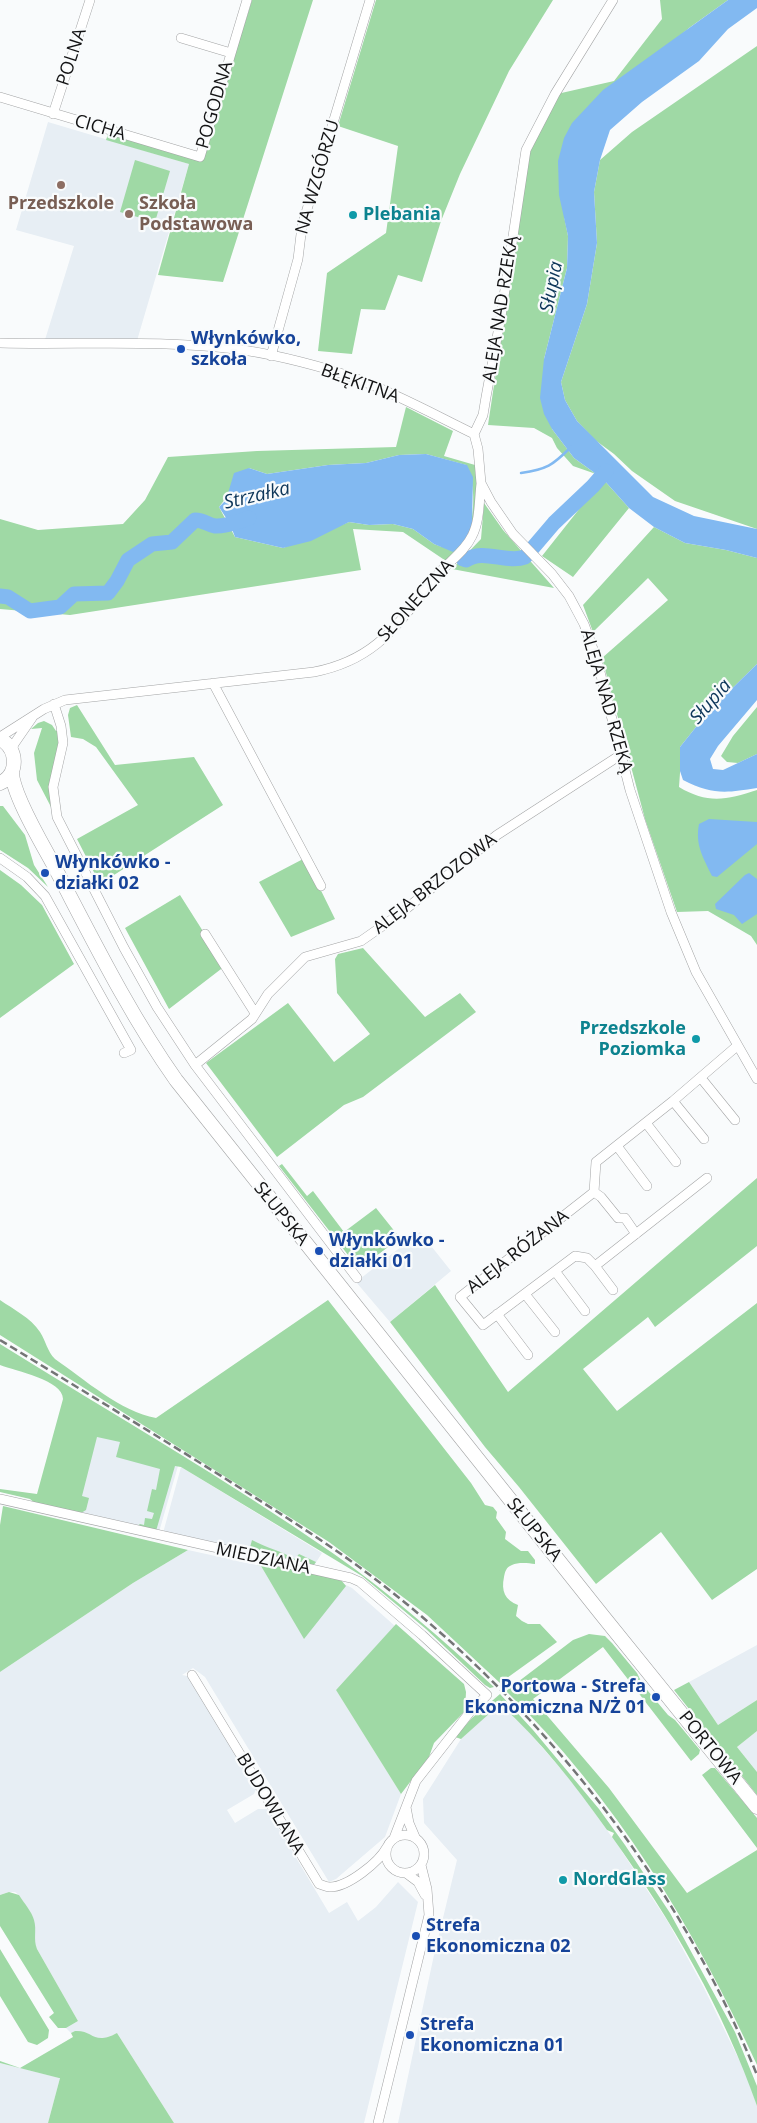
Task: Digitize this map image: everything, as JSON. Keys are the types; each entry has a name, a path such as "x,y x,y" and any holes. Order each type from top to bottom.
{"main road":[{"path":"0,738 12,750"},
{"name":"SŁUPSKA","path":"12,750 14,785 33,827 131,1011 176,1080 588,1597"},
{"path":"0,783 8,779 12,772"},
{"name":"SŁUPSKA","path":"0,787 9,795 33,827"},
{"name":"PORTOWA","path":"588,1597 757,1807"}],"street":[{"name":"POLNA","path":"53,114 90,0"},
{"name":"POGODNA","path":"200,157 247,0"},
{"name":"NA WZGÓRZU","path":"271,356 298,259 302,226 370,0"},
{"name":"ALEJA NAD RZEKĄ","path":"613,0 555,94 526,150 483,415 474,434 478,449 481,483 502,518 568,596 584,624 598,660 630,790 671,912 696,972 757,1079"},
{"name":"POGODNA","path":"181,38 231,53"},
{"name":"CICHA","path":"0,97 200,157"},
{"name":"BŁĘKITNA","path":"0,343 190,346 243,350 355,378 474,434"},
{"name":"SŁONECZNA","path":"0,738 35,714 54,704 79,697 212,684 335,668 356,659 381,642 446,566 468,544 477,518 481,483"},
{"path":"212,684 321,886"},
{"path":"54,704 63,735 62,754 53,788 54,806 60,825 157,1007 195,1065 357,1278"},
{"name":"SŁONECZNA","path":"12,750 14,744 35,714"},
{"name":"ALEJA BRZOZOWA","path":"195,1065 245,1025 268,994 305,957 361,941 401,913 497,835 622,754"},
{"path":"0,858 27,877 49,903 131,1050 124,1053"},
{"path":"205,934 255,1013"},
{"path":"636,1234 625,1218 618,1218 602,1196 594,1192 596,1162 674,1101 737,1046"},
{"path":"701,1078 735,1120"},
{"path":"674,1101 704,1139"},
{"path":"646,1122 676,1162"},
{"path":"617,1146 647,1186"},
{"path":"595,1266 707,1178"},
{"name":"ALEJA RÓŻANA","path":"594,1192 460,1297 483,1325 575,1256 587,1258 613,1290"},
{"path":"555,1271 585,1311"},
{"path":"525,1294 555,1332"},
{"name":"ALEJA RÓŻANA","path":"497,1314 528,1355"},
{"name":"MIEDZIANA","path":"0,1500 356,1580 422,1635 487,1695 470,1712 416,1781 406,1807"},
{"name":"BUDOWLANA","path":"192,1675 319,1884 328,1888 338,1886 370,1868"},
{"path":"370,1868 394,1838 406,1807"},
{"path":"378,2123 429,1915 428,1899 421,1866 424,1850 409,1823 406,1807"},
{"path":"394,1838 404,1834 415,1836"},
{"path":"387,1847 386,1858 393,1868"},
{"path":"370,1868 384,1866 406,1873 418,1882 428,1899"},
{"path":"406,1873 414,1871 421,1866"}],"shaded area":[{"name":"Szkoła Podstawowa","path":"48,122 189,164 136,344 44,343 74,246 16,230"},
{"path":"420,1232 451,1271 390,1322 356,1282"},
{"path":"66,1401 146,1453 178,1466 159,1532 36,1504"},
{"path":"181,1467 322,1553 315,1564 313,1566 163,1533"},
{"path":"188,1550 261,1566 304,1638 342,1583 352,1588 395,1626 336,1690 401,1794 385,1837 336,1879 329,1882 205,1677 193,1668 182,1675 187,1676 256,1789 254,1794 227,1810 235,1823 258,1809 267,1809 329,1913 347,1902 358,1921 376,1907 398,1882 418,1902 364,2123 174,2123 117,2033 105,2039 97,2039 86,2033 75,2031 71,2033 66,2028 78,2021 34,1943 34,1921 32,1916 19,1895 15,1892 0,1895 0,1672 133,1583"},
{"path":"757,1645 757,1700 718,1725 689,1682"},
{"path":"499,1703 520,1722 574,1784 619,1847 668,1922 704,1988 746,2074 757,2106 757,2123 398,2123 434,1955 457,1860 424,1823 423,1799 461,1739"},
{"path":"757,1731 757,1772 737,1747"},
{"path":"0,2063 60,2078 48,2123 0,2123"}],"green space":[{"path":"252,0 313,0 223,282 158,275 189,164 106,140 110,128 204,154"},
{"path":"376,0 553,0 509,71 460,174 441,221 422,282 398,275 385,310 361,309 352,354 318,351 327,273 386,233 398,146 338,126"},
{"path":"660,0 728,0 689,28 626,82 564,216 568,236 567,268 544,359 552,429 574,458 596,474 573,466 557,448 552,438 534,428 488,425 529,152 557,94 614,81 662,19"},
{"path":"757,46 757,529 675,501 632,471 595,440 577,421 565,400 561,382 587,304 597,243 594,192 600,160 632,132"},
{"path":"135,160 170,171 155,222 120,212"},
{"path":"406,407 453,431 444,456 475,465 477,501 473,528 470,535 465,542 446,561 403,532 353,529 361,570 70,615 0,609 0,519 38,530 123,524 145,500 168,457 257,451 396,447","holes":["426,454 466,465 472,482 473,492 471,521 467,539 442,547 434,544 413,529 393,524 369,525 349,522 283,548 235,537 219,507 249,468 267,474 328,465 366,463 399,455"]},
{"path":"603,479 629,508 573,577 542,556"},
{"path":"484,503 503,530 554,588 452,569 481,539"},
{"path":"654,527 685,543 726,550 757,558 757,664 708,712 680,747 679,787 699,796 717,799 757,790 757,945 751,936 708,911 677,912 645,819 602,658 668,600 648,578 593,632 583,605"},
{"path":"77,705 115,765 194,757 223,805 100,884 77,839 138,805 96,747 83,739 71,737 68,715 70,708"},
{"path":"757,707 757,754 738,763 727,762 721,756 733,736"},
{"path":"44,721 52,725 56,731 58,730 58,748 49,787 51,807 37,780 34,753 42,728 31,729"},
{"path":"0,806 3,806 25,835 34,865 48,887 28,868 0,850"},
{"path":"305,858 335,919 291,937 259,882"},
{"path":"0,870 21,885 42,905 74,964 0,1018"},
{"path":"180,895 225,966 169,1009 125,928"},
{"path":"363,948 425,1017 460,993 476,1012 363,1097 344,1105 277,1157 206,1063 288,1003 334,1062 370,1034 337,993 335,959 338,954"},
{"path":"282,1164 307,1196 313,1191 344,1232 376,1208 400,1238 363,1266 361,1262 355,1264 279,1166"},
{"path":"757,1178 757,1246 655,1327 648,1317 583,1369 617,1411 757,1303 757,1569 712,1600 661,1532 596,1584 485,1447 390,1322 435,1285 508,1392"},
{"path":"0,1300 32,1322 42,1335 50,1353 55,1359 116,1402 143,1415 156,1418 328,1300 471,1483 485,1505 493,1507 497,1512 496,1518 506,1532 505,1539 521,1551 528,1551 535,1560 535,1564 520,1563 508,1567 504,1577 504,1591 507,1598 518,1605 516,1616 528,1624 540,1624 557,1642 500,1683 427,1615 329,1542 0,1335"},
{"path":"0,1344 210,1473 334,1554 416,1618 494,1687 490,1688 485,1685 426,1629 362,1576 181,1467 175,1466 156,1531 137,1526 140,1524 144,1525 145,1518 152,1519 154,1513 147,1511 152,1489 156,1490 160,1469 116,1457 120,1442 97,1437 82,1496 89,1498 86,1510 81,1513 36,1504 30,1499 0,1492 0,1489 37,1494 63,1399 61,1392 47,1381 0,1365"},
{"path":"3,1506 188,1550 133,1583 0,1672 0,1525"},
{"path":"252,1540 295,1559 299,1554 316,1562 313,1566 249,1551"},
{"path":"259,1562 341,1580 346,1586 304,1639 261,1566 257,1565"},
{"path":"396,1624 464,1684 466,1692 465,1711 434,1743 429,1757 401,1794 336,1690"},
{"path":"589,1634 605,1636 612,1643 637,1673 643,1685 700,1750 699,1754 691,1761 603,1647 533,1699 609,1788 687,1893 757,1850 757,2065 707,1963 649,1866 617,1820 582,1775 506,1691 573,1640"},
{"path":"689,1682 718,1725 757,1700 757,1731 737,1747 757,1772 757,1795 674,1690"},
{"path":"500,1694 533,1730 599,1809 670,1913 735,2032 757,2086 757,2106 729,2035 712,2001 655,1900 612,1837 614,1833 607,1830 557,1764 530,1733 500,1704 461,1739 455,1737 472,1718"},
{"path":"711,1768 715,1768 757,1818 757,1848 702,1775"},
{"path":"9,1892 19,1895 32,1914 35,1924 37,1949 78,2021 66,2028 58,2028 49,2017 54,2013 0,1926 0,1895"},
{"path":"0,1949 49,2030 48,2038 37,2045 28,2042 0,1996"},
{"path":"81,2031 98,2038 109,2037 117,2033 174,2123 48,2123 60,2078 59,2078 0,2063 0,2061 20,2068 73,2037 71,2033"}],"water":[{"path":"728,0 757,0 757,8 728,29 699,61 642,102 610,130 600,160 594,192 597,243 587,304 561,382 565,400 577,421 653,497 694,516 757,529 757,558 726,550 685,543 654,527 629,508 603,479 574,458 552,429 544,414 540,398 544,359 567,268 568,236 559,195 558,161 564,138 572,123 603,90"},
{"path":"426,454 467,465 473,477 472,524 467,539 453,552 434,544 413,529 393,524 369,525 349,522 311,541 283,548 235,537 230,524 219,507 226,500 234,473 249,468 267,474 328,465 366,463 399,455"},
{"path":"757,664 757,700 718,746 710,759 713,769 723,770 757,754 757,788 719,792 693,785 683,780 680,771 680,747 708,712"},
{"path":"709,819 757,822 757,844 717,877 712,876 701,851 698,838 699,824"},
{"path":"749,873 757,879 757,914 742,924 734,915 716,909 715,904"}],"waterway":[{"path":"521,473 549,466 571,447"},
{"name":"Strzałka","path":"463,559 466,560 480,555 511,559 525,557 554,523 606,471"},
{"name":"Strzałka","path":"0,596 8,597 30,611 60,607 74,594 108,593 128,560 152,544 172,542 195,520 219,526 249,518"}],"railway":[{"path":"0,1340 226,1479 345,1557 383,1585 443,1635 500,1688 553,1745 602,1806 647,1869 688,1935 725,2004 757,2075"}],"place":[{"name":"Przedszkole","path":"61,185"},
{"name":"Szkoła Podstawowa","path":"129,214"},
{"name":"Plebania","path":"353,215"},
{"name":"Włynkówko, szkoła","path":"181,349"},
{"name":"Włynkówko - działki 02","path":"45,873"},
{"name":"Przedszkole Poziomka","path":"696,1039"},
{"name":"Włynkówko - działki 01","path":"319,1251"},
{"name":"Portowa - Strefa Ekonomiczna N/Ż 01","path":"656,1697"},
{"name":"NordGlass","path":"563,1880"},
{"name":"Strefa Ekonomiczna 02","path":"416,1936"},
{"name":"Strefa Ekonomiczna 01","path":"410,2035"}],"water label":[{"name":"Słupia","path":"552,287"},
{"name":"Słupia","path":"711,702"}]}
